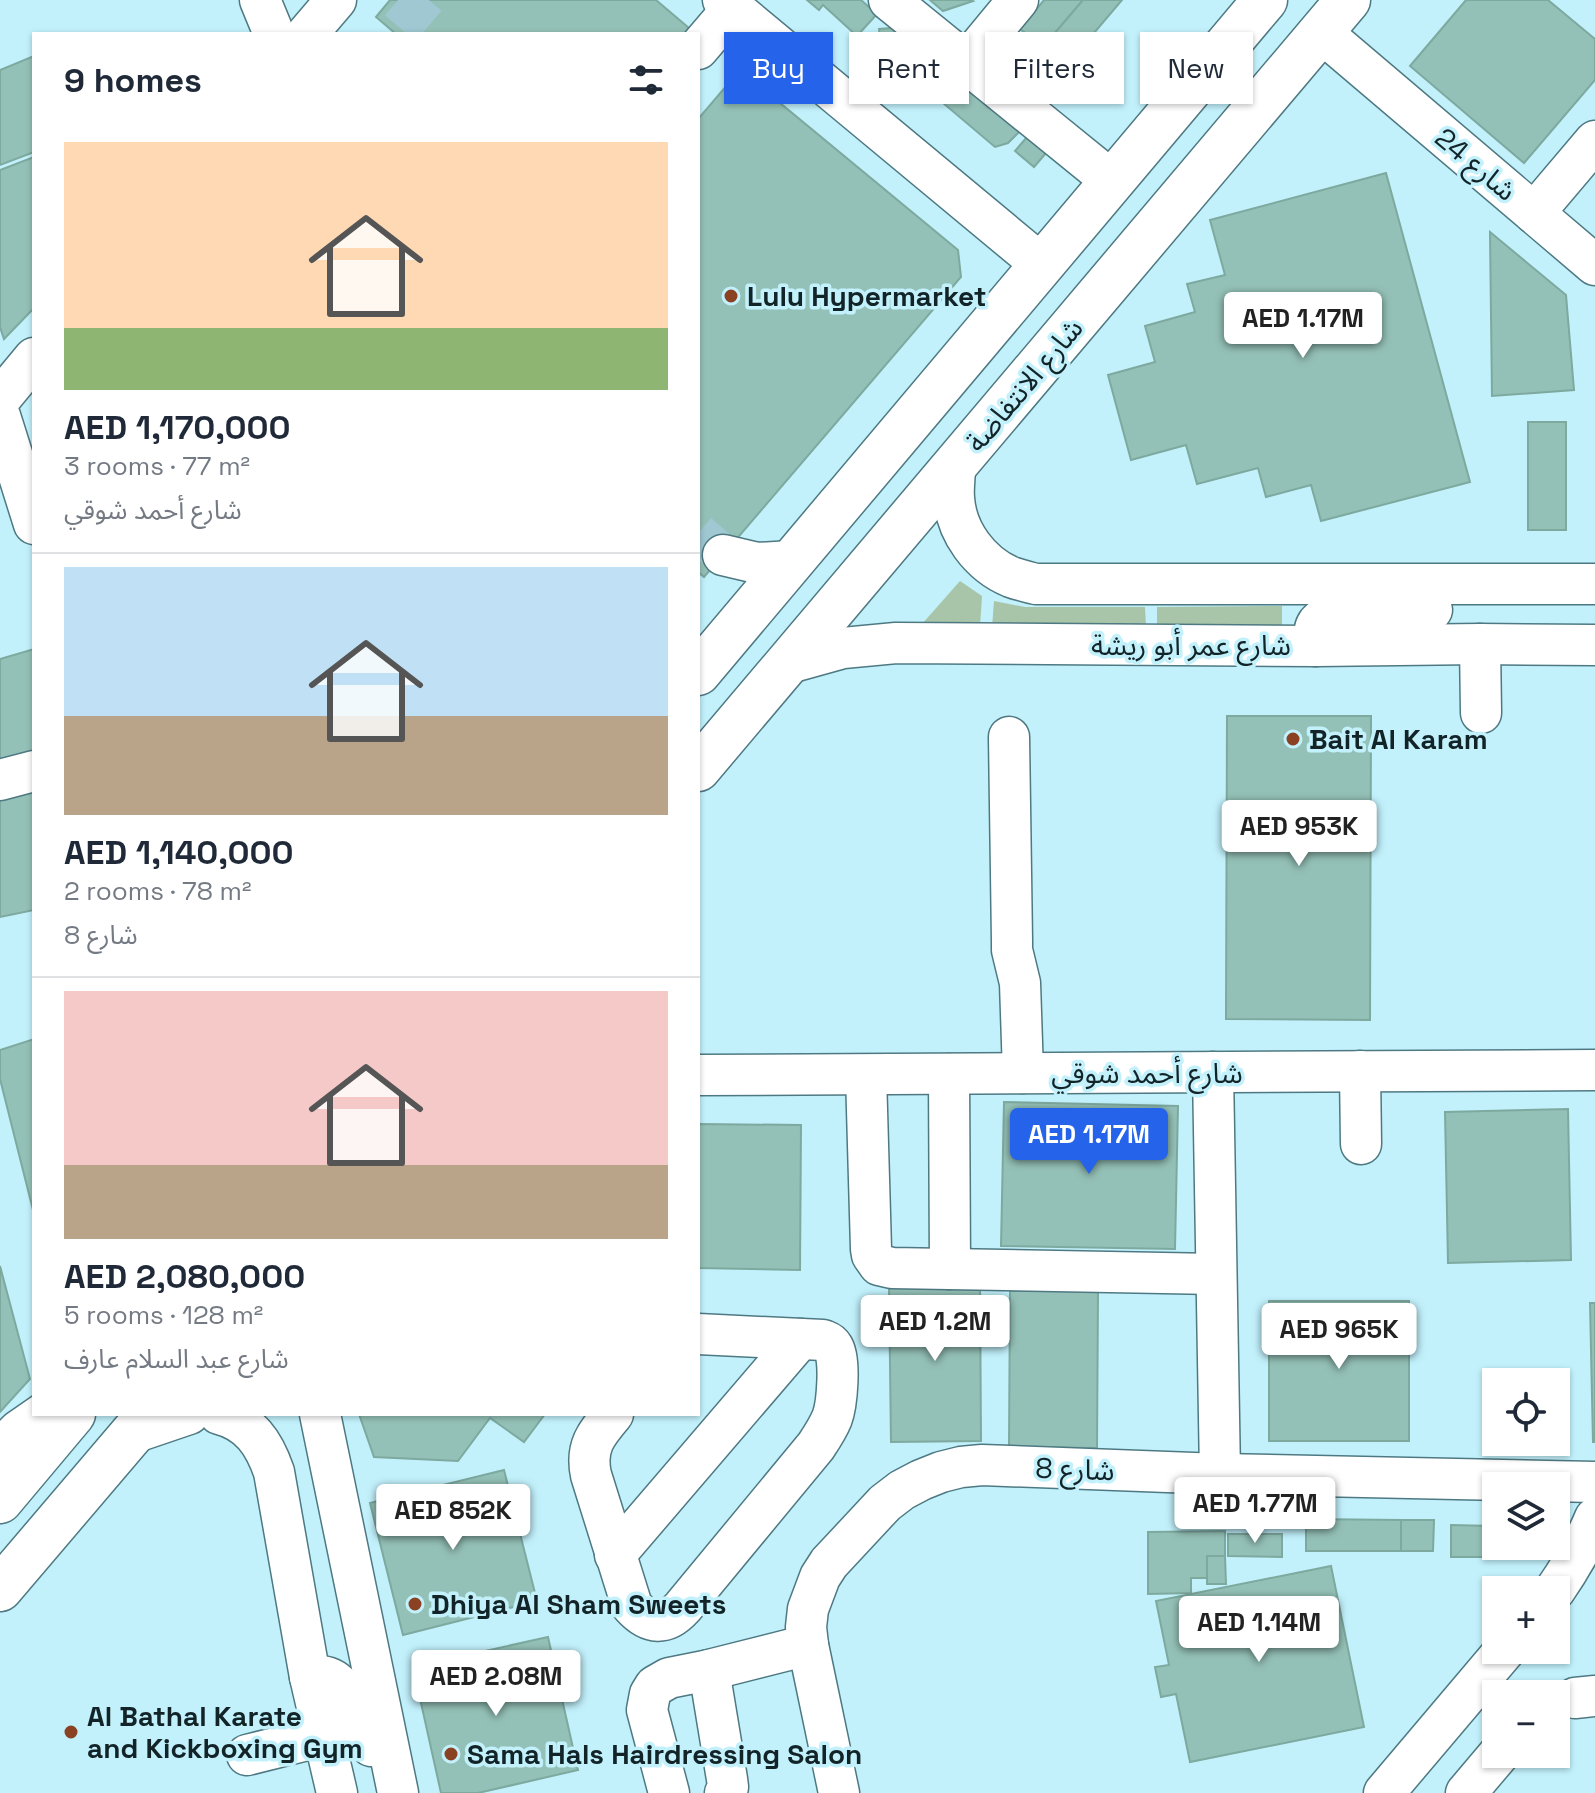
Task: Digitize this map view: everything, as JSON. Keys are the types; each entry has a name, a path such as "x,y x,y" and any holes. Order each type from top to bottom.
{"main road":[{"path":"700,671 1265,0"},
{"name":"شارع الانتفاضة","path":"700,767 1334,16"},
{"path":"0,1452 20,1432 43,1416"},
{"path":"0,1501 71,1416"},
{"path":"0,1589 141,1423"}],"street":[{"path":"260,0 273,32"},
{"path":"309,32 336,0"},
{"path":"889,0 928,32"},
{"path":"969,59 1018,0"},
{"path":"700,46 728,4 1042,265"},
{"name":"شارع 24","path":"1334,16 1534,213 1595,265"},
{"path":"969,65 1112,181"},
{"path":"1534,213 1588,162"},
{"path":"0,399 32,360"},
{"path":"0,416 20,507"},
{"path":"955,466 953,500 960,525 973,549 991,566 1012,578 1036,584 1595,584"},
{"path":"723,555 757,563 792,561"},
{"path":"1316,646 1313,634 1317,623 1326,616 1473,608 1504,595 1518,584"},
{"name":"شارع عمر أبو ريشة","path":"789,663 843,648 896,643 1595,645"},
{"path":"1480,644 1481,713"},
{"path":"1009,737 1012,941 1020,983 1023,1073"},
{"path":"0,780 32,772"},
{"name":"شارع أحمد شوقي","path":"700,1075 1595,1070"},
{"path":"1360,1071 1361,1144"},
{"path":"1213,1072 1220,1474"},
{"path":"949,1074 950,1269"},
{"path":"866,1075 872,1255 885,1267 1216,1274"},
{"path":"611,1416 591,1445 589,1465 632,1606 648,1619 668,1619 677,1615 816,1446 832,1417 837,1393 836,1352 829,1342 700,1334"},
{"path":"615,1555 800,1339"},
{"path":"141,1423 178,1416"},
{"path":"224,1416 253,1432 263,1444 274,1472 310,1677 337,1793"},
{"path":"320,1416 394,1777"},
{"name":"شارع 8","path":"839,1793 808,1645 808,1609 816,1585 829,1563 885,1503 921,1480 951,1470 982,1465 1595,1482"},
{"path":"1565,1576 1595,1518"},
{"path":"669,1793 647,1710 655,1686 669,1678 808,1645"},
{"path":"1384,1793 1493,1664"},
{"path":"709,1670 727,1779 725,1793"},
{"path":"310,1677 326,1676 341,1684 370,1745 394,1777"},
{"path":"247,1755 323,1736"},
{"path":"1466,1793 1487,1768"}],"green space":[{"path":"960,581 982,596 980,627 922,624"},
{"path":"994,601 1025,607 1145,607 1146,626 992,627"},
{"path":"1282,606 1282,626 1157,626 1157,607"}],"building":[{"path":"390,0 656,0 694,32 394,32 376,17"},
{"path":"807,0 861,0 877,14 861,32 853,32 823,5 819,10"},
{"path":"930,0 971,0 973,1 943,11"},
{"path":"1044,0 1083,0 1056,32 1024,32 1020,29"},
{"path":"1083,0 1122,0 1095,32 1056,32"},
{"path":"1466,0 1548,0 1595,39 1595,80 1524,163 1410,66"},
{"path":"905,27 905,32 879,32 879,29"},
{"path":"32,57 32,153 0,165 0,70"},
{"path":"969,84 985,98 985,104 991,104 1021,130 1008,143 995,147 944,104 969,104"},
{"path":"724,89 724,104 781,104 958,250 961,277 704,577 700,574 700,117"},
{"path":"1027,137 1046,153 1034,167 1015,151"},
{"path":"32,158 32,310 4,339 0,327 0,170"},
{"path":"1386,173 1470,482 1321,521 1311,485 1266,497 1258,468 1197,484 1186,445 1131,460 1108,375 1155,362 1145,326 1195,312 1187,284 1225,275 1210,220"},
{"path":"1490,232 1566,295 1574,390 1492,396"},
{"path":"1528,422 1566,422 1566,530 1528,530"},
{"path":"32,650 32,761 0,770 0,659"},
{"path":"1227,716 1371,716 1370,1020 1226,1019"},
{"path":"32,781 32,910 0,917 0,789"},
{"path":"32,1040 32,1206 0,1079 0,1050"},
{"path":"1004,1102 1178,1106 1175,1249 1001,1246"},
{"path":"1568,1109 1571,1260 1448,1263 1445,1112"},
{"path":"700,1124 801,1125 800,1270 700,1268"},
{"path":"0,1266 30,1379 0,1412"},
{"path":"980,1285 981,1441 891,1442 889,1286"},
{"path":"1010,1291 1098,1291 1097,1448 1009,1447"},
{"path":"1269,1301 1409,1301 1409,1441 1269,1441"},
{"path":"1590,1303 1595,1303 1595,1442 1593,1442"},
{"path":"360,1416 544,1416 524,1442 490,1418 458,1461 374,1457"},
{"path":"504,1470 537,1601 403,1635 370,1503"},
{"path":"1306,1519 1401,1520 1401,1551 1306,1551"},
{"path":"1401,1520 1434,1520 1433,1551 1401,1551"},
{"path":"1451,1525 1482,1526 1482,1557 1451,1557"},
{"path":"1225,1531 1225,1556 1207,1556 1207,1578 1191,1578 1191,1593 1148,1594 1148,1532"},
{"path":"1228,1534 1282,1534 1282,1557 1228,1556"},
{"path":"1207,1556 1225,1556 1226,1584 1207,1584"},
{"path":"1331,1566 1364,1727 1190,1762 1176,1694 1161,1697 1155,1667 1169,1665 1156,1601"},
{"path":"548,1637 578,1770 478,1793 441,1793 413,1667"}],"tunnel":[{"path":"398,0 436,32"},
{"path":"700,535 723,555"}],"place":[{"name":"Lulu Hypermarket","path":"731,296"},
{"name":"Bait Al Karam","path":"1293,739"},
{"name":"Dhiya Al Sham Sweets","path":"415,1604"},
{"name":"Al Bathal Karate and Kickboxing Gym","path":"71,1732"},
{"name":"Sama Hals Hairdressing Salon","path":"451,1754"}]}
